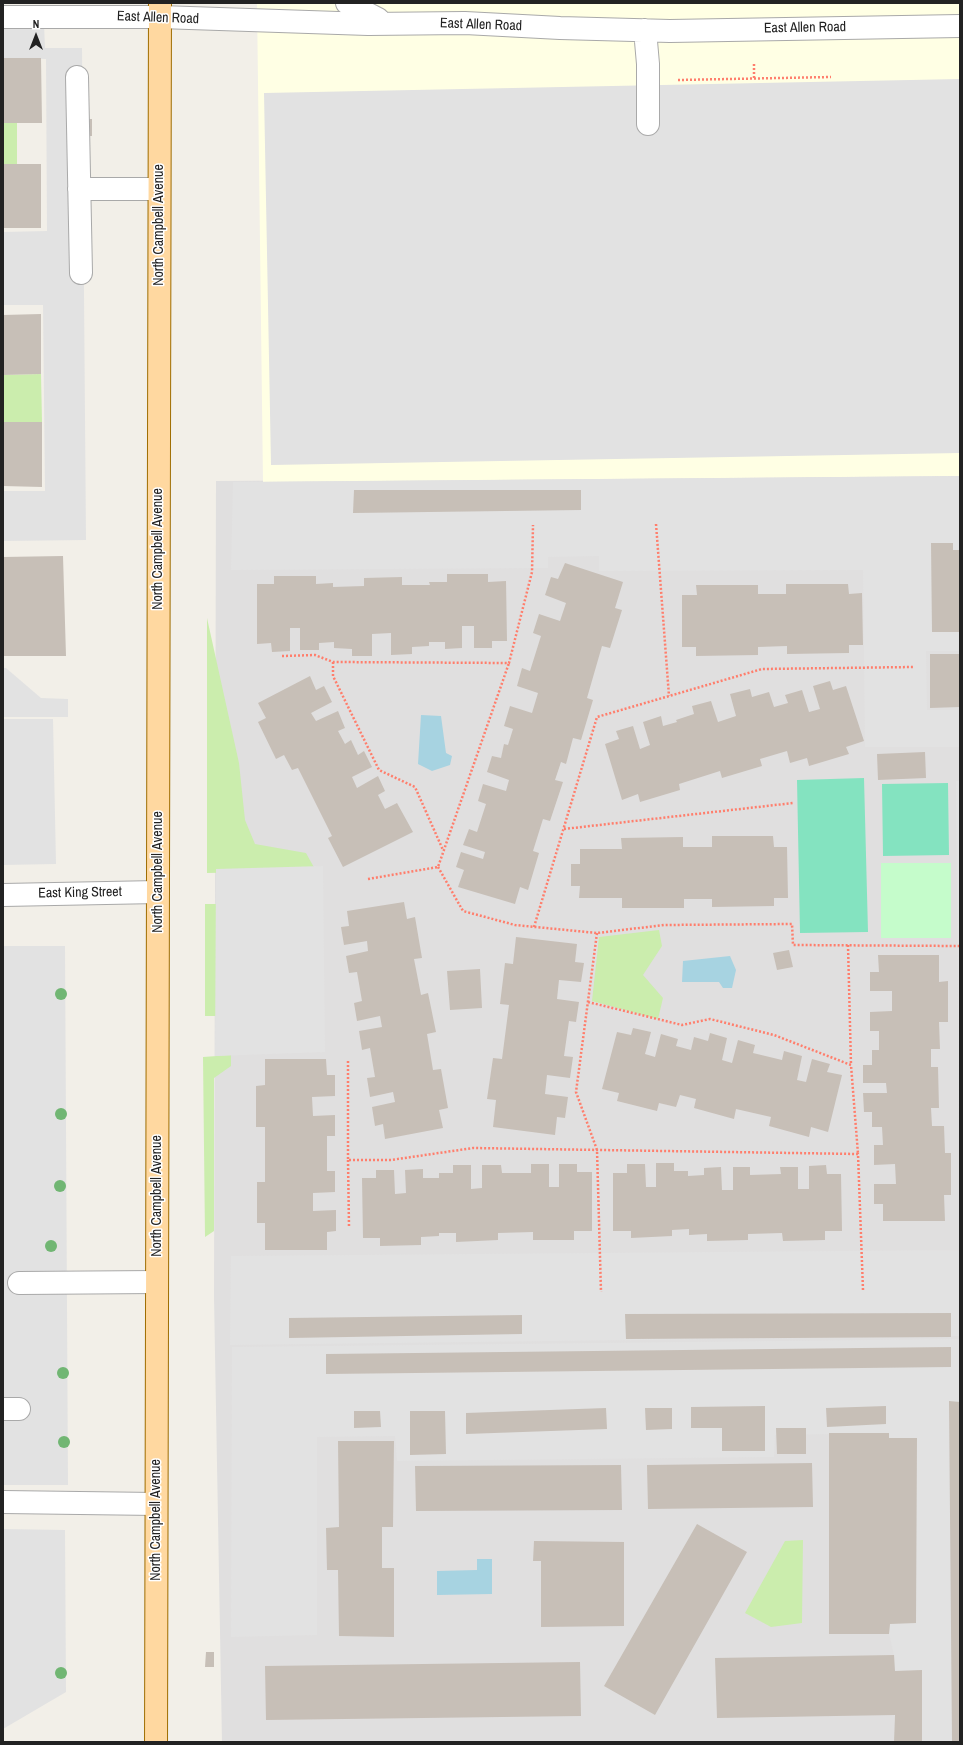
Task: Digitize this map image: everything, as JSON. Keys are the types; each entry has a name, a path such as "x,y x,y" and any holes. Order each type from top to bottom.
{"main road":[{"name":"North Campbell Avenue","path":"156,1742 160,10"}],"street":[{"path":"347,3 378,19"},
{"name":"East Allen Road","path":"3,17 160,10 368,24 465,23 560,28 645,30 960,26"},
{"path":"645,30 648,64 648,124"},
{"path":"77,77 81,273"},
{"path":"79,189 159,189"},
{"name":"East King Street","path":"3,895 158,892"},
{"path":"19,1283 157,1282"},
{"path":"3,1502 156,1504"}],"path":[{"path":"754,64 754,78"},
{"path":"678,80 831,78"},
{"path":"656,524 669,696"},
{"path":"533,525 532,572 509,663 438,867 463,912 515,925 597,933 664,925 792,924 793,945 960,946"},
{"path":"282,656 315,655 333,662 509,663"},
{"path":"333,662 333,676 379,770 416,787 443,850"},
{"path":"534,927 598,717 762,669 913,667"},
{"path":"564,829 793,803"},
{"path":"368,879 438,867"},
{"path":"597,933 576,1092 597,1150 601,1292"},
{"path":"848,945 851,1065 858,1154 863,1290"},
{"path":"588,1002 682,1025 710,1019 774,1035 851,1065"},
{"path":"348,1061 349,1227"},
{"path":"348,1160 391,1160 473,1148 858,1154"}],"shaded area":[{"path":"257,3 960,3 960,476 263,482"},
{"path":"44,24 45,48 82,48 86,540 3,541 3,491 45,491 43,305 3,305 3,232 47,231 46,59 3,58 3,25"},
{"path":"960,79 960,453 271,465 264,93"},
{"path":"960,476 960,1742 222,1742 214,1296 216,481"},
{"path":"960,476 960,651 926,651 927,710 960,710 960,747 865,747 863,570 599,571 599,556 548,557 548,568 231,570 233,482"},
{"path":"3,668 6,668 41,698 68,699 68,717 3,717"},
{"path":"3,719 53,719 56,864 3,865"},
{"path":"956,781 960,781 960,1250"},
{"path":"323,866 325,1052 215,1056 216,869"},
{"path":"3,946 65,946 68,1485 3,1485"},
{"path":"960,1250 960,1336 230,1345 231,1256"},
{"path":"960,1339 960,1742 894,1742 895,1671 894,1655 889,1634 889,1433 775,1435 774,1457 397,1461 395,1436 317,1437 317,1635 231,1637 232,1347"},
{"path":"3,1529 65,1530 66,1692 3,1729"}],"green space":[{"path":"3,123 17,123 17,164 3,164"},
{"path":"41,374 42,422 3,422 3,375"},
{"path":"207,618 239,763 245,820 255,844 306,853 316,871 207,873"},
{"path":"864,778 868,932 800,933 797,780"},
{"path":"948,783 949,855 883,856 882,784"},
{"path":"881,863 951,863 951,938 881,938"},
{"path":"205,904 233,904 233,1016 205,1016"},
{"path":"659,930 662,946 643,975 663,998 658,1019 592,1001 599,937"},
{"path":"231,1055 231,1066 214,1078 214,1231 205,1237 203,1057"},
{"path":"803,1540 802,1623 771,1627 745,1613 785,1541"}],"water":[{"path":"421,715 441,716 446,753 452,756 450,765 432,771 418,764"},
{"path":"730,956 736,970 732,988 723,988 719,982 682,982 683,961"},
{"path":"477,1559 492,1559 492,1594 437,1595 437,1571 477,1570"}],"building":[{"path":"3,58 41,58 42,123 3,123"},
{"path":"84,119 92,119 92,136 85,136"},
{"path":"3,164 41,164 41,228 3,228"},
{"path":"41,314 41,374 3,375 3,315"},
{"path":"3,422 42,422 42,487 3,486"},
{"path":"354,490 581,490 581,510 353,513"},
{"path":"931,543 953,543 953,550 960,550 960,632 932,632"},
{"path":"63,556 66,656 3,656 3,557"},
{"path":"565,563 623,582 615,608 622,610 610,648 602,646 587,698 593,700 581,740 573,738 566,764 561,762 555,780 563,782 550,821 543,819 533,851 539,853 528,890 520,887 515,904 458,887 464,870 456,867 461,852 483,859 485,852 463,845 469,829 477,832 486,804 478,801 483,784 506,791 509,780 487,772 492,756 501,758 504,744 508,745 513,729 504,726 510,706 532,713 538,693 517,686 522,668 530,671 541,636 533,633 539,614 560,621 566,603 545,595 551,577 558,579"},
{"path":"447,574 488,574 488,582 506,581 507,641 492,641 492,648 474,648 474,626 462,626 462,648 445,649 445,642 429,642 429,646 412,647 412,654 391,655 391,633 372,634 372,656 352,656 352,649 334,648 334,642 319,643 319,650 300,650 300,628 290,628 290,651 272,652 271,643 257,644 257,584 274,584 274,576 316,576 316,584 333,583 333,587 364,586 364,578 402,577 402,585 430,585 429,582 447,582"},
{"path":"786,584 848,584 849,594 862,593 863,645 849,645 849,653 787,654 787,646 758,647 758,655 696,656 696,647 682,647 682,595 697,595 696,585 758,585 758,594 786,594"},
{"path":"930,654 960,654 960,707 930,708"},
{"path":"310,676 316,690 324,686 332,702 311,713 316,721 338,711 345,728 338,731 345,744 351,740 358,755 364,751 372,767 352,777 357,788 378,776 385,791 378,795 385,809 397,803 413,832 343,867 328,838 332,836 298,768 292,770 284,755 276,759 258,722 266,718 258,703"},
{"path":"830,681 833,690 846,686 864,741 846,747 849,754 809,766 807,758 790,763 787,751 760,759 762,766 722,778 720,771 679,784 680,790 640,802 638,794 622,800 605,744 619,739 616,731 633,726 640,749 650,745 643,722 661,716 663,726 677,722 676,720 694,714 692,706 711,701 718,722 736,716 730,694 750,689 752,697 769,692 774,707 788,703 785,695 802,690 809,712 820,709 813,686"},
{"path":"925,752 926,778 878,780 877,754"},
{"path":"712,836 773,836 774,847 787,847 788,898 774,898 774,906 712,907 712,899 684,899 684,908 622,908 622,898 579,898 580,886 571,886 571,864 580,864 580,849 622,849 621,838 683,837 683,847 712,847"},
{"path":"404,902 407,919 415,917 422,958 414,959 421,995 428,993 436,1032 427,1034 433,1070 441,1069 448,1108 439,1110 443,1128 385,1139 383,1124 375,1126 372,1107 395,1102 393,1092 370,1097 367,1078 375,1077 370,1048 362,1050 359,1031 382,1027 380,1016 357,1021 354,1003 362,1001 357,972 349,973 346,956 368,951 367,941 344,945 341,927 349,926 347,911"},
{"path":"516,937 577,944 575,962 584,963 581,982 559,980 557,999 579,1002 576,1022 569,1021 564,1056 573,1057 570,1078 547,1075 545,1094 568,1097 565,1118 557,1117 555,1135 493,1127 496,1100 487,1099 493,1058 502,1059 509,1005 500,1004 505,963 513,964"},
{"path":"789,950 793,967 777,970 773,953"},
{"path":"878,955 939,955 939,982 948,981 948,1022 939,1022 940,1049 931,1049 931,1067 938,1067 939,1108 931,1108 932,1126 944,1126 945,1153 951,1153 951,1195 944,1195 945,1221 883,1221 883,1204 874,1204 874,1184 896,1184 895,1164 874,1165 874,1145 883,1145 882,1127 872,1127 872,1112 864,1112 863,1093 887,1093 886,1083 863,1083 863,1065 872,1065 872,1050 879,1050 879,1031 870,1031 870,1012 892,1011 892,991 870,991 870,972 879,972"},
{"path":"480,969 482,1008 450,1010 447,971"},
{"path":"633,1028 651,1032 645,1054 655,1057 661,1034 678,1039 676,1046 691,1050 694,1037 708,1041 710,1033 727,1038 722,1060 732,1063 738,1040 755,1045 753,1053 782,1060 784,1051 802,1056 797,1080 806,1082 812,1059 830,1064 827,1072 842,1075 828,1132 811,1127 809,1137 769,1126 771,1117 736,1109 734,1119 694,1108 696,1099 680,1095 676,1107 659,1103 657,1111 617,1101 619,1093 602,1089 617,1032 631,1035"},
{"path":"265,1059 326,1059 327,1075 335,1075 335,1096 312,1097 313,1116 335,1115 335,1136 327,1136 327,1171 335,1171 335,1192 313,1193 313,1211 336,1210 336,1231 327,1232 327,1250 265,1250 265,1223 257,1223 257,1182 265,1182 265,1127 256,1127 256,1086 265,1085"},
{"path":"656,1163 674,1163 674,1171 688,1171 688,1176 704,1175 704,1168 721,1167 722,1190 733,1190 733,1167 750,1167 750,1175 781,1174 780,1167 798,1167 798,1189 809,1189 809,1166 826,1165 827,1174 841,1174 842,1231 825,1231 825,1240 783,1241 782,1233 748,1234 748,1240 707,1241 707,1234 689,1235 689,1229 672,1230 672,1236 631,1238 631,1231 613,1231 613,1173 627,1173 627,1164 645,1164 646,1187 656,1187"},
{"path":"531,1164 549,1164 549,1187 559,1187 559,1164 577,1164 577,1172 592,1172 592,1231 574,1231 574,1240 533,1240 533,1232 498,1233 498,1240 456,1242 456,1233 439,1233 439,1236 421,1237 421,1245 380,1246 380,1238 363,1238 362,1178 376,1178 376,1170 394,1170 395,1194 406,1193 405,1170 423,1169 423,1178 439,1178 439,1173 453,1173 453,1165 471,1165 471,1189 482,1188 482,1165 501,1165 502,1173 531,1173"},
{"path":"951,1313 951,1337 626,1339 625,1314"},
{"path":"522,1315 522,1334 289,1338 289,1318"},
{"path":"951,1347 951,1367 326,1374 326,1354"},
{"path":"949,1401 960,1402 960,1742 952,1742"},
{"path":"765,1406 765,1451 722,1451 722,1428 691,1428 691,1407"},
{"path":"886,1406 886,1424 827,1427 826,1408"},
{"path":"606,1408 607,1429 466,1434 466,1413"},
{"path":"645,1408 672,1408 672,1429 646,1430"},
{"path":"354,1411 380,1411 381,1427 354,1428"},
{"path":"410,1411 445,1411 446,1454 410,1455"},
{"path":"776,1428 806,1428 806,1454 777,1454"},
{"path":"829,1433 889,1433 889,1438 917,1438 916,1623 890,1624 889,1634 829,1634"},
{"path":"338,1441 394,1441 393,1527 382,1527 382,1568 394,1568 394,1637 339,1636 338,1570 327,1570 326,1528 339,1527"},
{"path":"812,1463 813,1507 648,1509 647,1465"},
{"path":"621,1465 622,1510 416,1511 415,1466"},
{"path":"697,1524 747,1552 655,1715 604,1686"},
{"path":"534,1541 624,1542 624,1626 541,1627 541,1561 533,1561"},
{"path":"206,1652 214,1652 214,1667 205,1667"},
{"path":"894,1655 895,1671 922,1670 922,1742 894,1742 895,1715 717,1718 715,1658"},
{"path":"580,1662 581,1716 266,1720 265,1666"}]}
